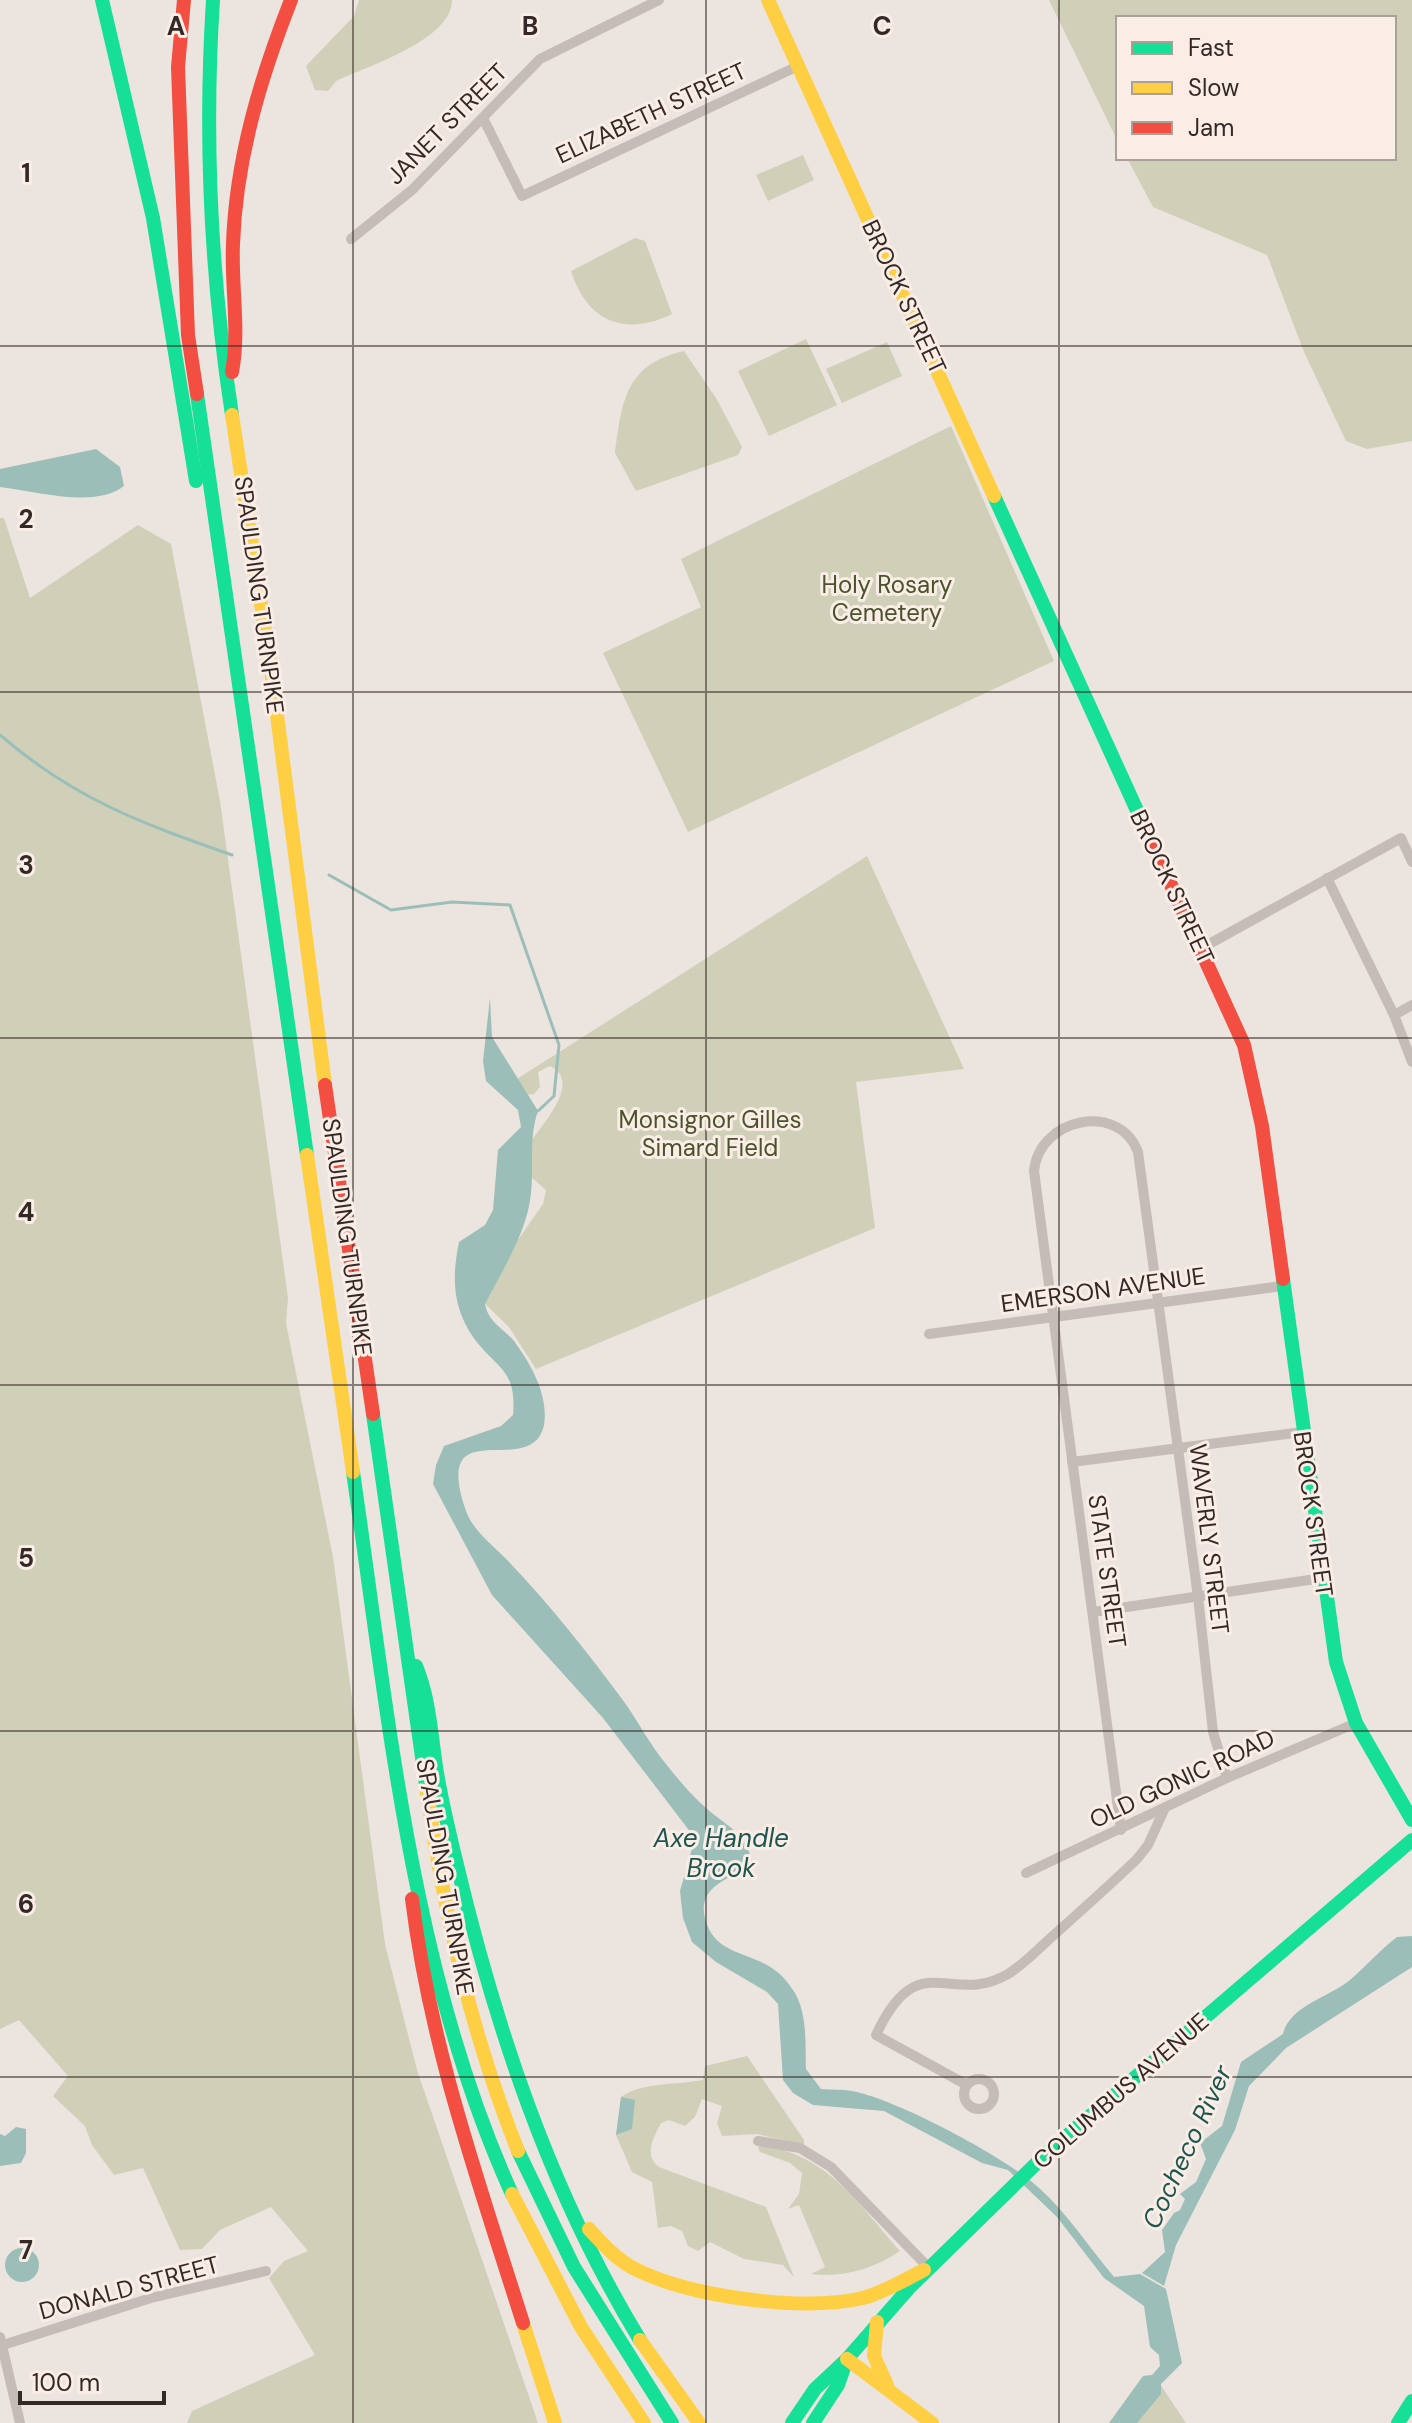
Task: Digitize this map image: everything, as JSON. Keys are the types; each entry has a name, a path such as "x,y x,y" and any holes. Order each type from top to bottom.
{"main road":[{"path":"102,0 153,218 209,551 230,620"},
{"name":"SPAULDING TURNPIKE","path":"184,0 178,67 188,335 375,1624 409,1833 447,2013 500,2167 568,2304 644,2423"},
{"name":"SPAULDING TURNPIKE","path":"213,0 208,74 209,200 228,390 271,669 352,1277 448,1921 461,1981 502,2115 546,2216 587,2295 672,2423"},
{"path":"228,390 238,348 232,246 238,169 261,82 291,0"},
{"name":"BROCK STREET","path":"768,0 1238,1030 1251,1068 1262,1126 1336,1662 1356,1723 1412,1820"},
{"path":"410,1654 427,1689 437,1772 456,1862 500,2026 534,2119 574,2213 646,2348 699,2423"},
{"path":"409,1833 414,1922 439,2057 462,2141 555,2423"},
{"name":"COLUMBUS AVENUE","path":"847,2359 926,2268 1022,2176 1412,1840"},
{"path":"574,2213 609,2251 631,2267 673,2284 707,2290 775,2298 858,2299 926,2268"},
{"path":"877,2322 874,2356 888,2388"},
{"path":"847,2359 932,2423"},
{"path":"792,2423 815,2389 847,2359"},
{"path":"813,2423 838,2385 847,2359"},
{"path":"1398,2423 1412,2401"}],"street":[{"name":"JANET STREET","path":"351,239 412,190 540,59 659,0"},
{"name":"ELIZABETH STREET","path":"483,118 522,196 798,66"},
{"path":"1200,949 1401,838 1412,862"},
{"path":"1327,878 1394,1015 1412,1062"},
{"path":"1394,1015 1412,1005"},
{"name":"WAVERLY STREET","path":"1054,1317 1035,1160 1045,1139 1076,1125 1115,1124 1132,1138 1138,1152 1160,1303 1213,1732 1227,1778"},
{"name":"EMERSON AVENUE","path":"929,1334 1282,1286"},
{"name":"STATE STREET","path":"1054,1317 1121,1830"},
{"path":"1072,1462 1302,1432"},
{"path":"1093,1612 1322,1578"},
{"name":"OLD GONIC ROAD","path":"1026,1873 1227,1778 1356,1723"},
{"path":"967,2085 876,2035 894,2001 912,1987 942,1982 983,1983 1015,1969 1137,1859 1148,1845 1164,1810"},
{"path":"758,2141 800,2148 831,2167 926,2268"},
{"name":"DONALD STREET","path":"1,2341 151,2298 266,2271"},
{"path":"1,2341 20,2423"}],"green space":[{"path":"359,0 452,0 448,14 424,39 336,81 328,91 315,90 306,66 354,16"},
{"path":"1049,0 1412,0 1412,441 1367,449 1346,441 1304,352 1267,255 1153,207 1128,160 1396,160 1396,16 1116,16 1116,138"},
{"path":"803,155 814,180 768,201 756,175"},
{"path":"635,238 645,241 672,314 655,321 624,324 598,313 587,302 571,271"},
{"path":"806,339 837,405 769,436 738,371"},
{"path":"887,342 902,376 842,403 826,369"},
{"path":"684,351 716,398 742,447 738,455 636,491 615,453 625,401 630,387 650,365"},
{"name":"Holy Rosary Cemetery","path":"951,426 1054,661 688,832 603,653 701,607 681,559"},
{"path":"0,518 4,518 30,598 138,525 171,544 220,801 288,1298 286,1323 333,1557 385,1944 417,2070 538,2423 187,2423 192,2411 315,2355 269,2278 284,2261 308,2251 271,2207 220,2230 202,2249 180,2250 143,2168 114,2175 92,2145 85,2126 53,2096 68,2076 19,2020 0,2029"},
{"name":"Monsignor Gilles Simard Field","path":"867,856 964,1069 856,1082 875,1228 536,1369 509,1327 478,1297 543,1204 546,1190 531,1177 524,1151 554,1108 563,1084 560,1074 550,1066 538,1072 540,1087 534,1094 524,1095 509,1084"},
{"path":"747,2056 804,2140 804,2145 757,2134 722,2136 717,2123 722,2106 702,2099 695,2117 685,2126 669,2120 661,2123 651,2146 652,2157 659,2167 766,2207 794,2277 783,2265 744,2259 710,2242 698,2251 688,2246 682,2231 671,2226 658,2228 652,2182 632,2172 616,2135 621,2097 629,2092 649,2086 703,2080 705,2066"},
{"path":"761,2145 784,2150 823,2170 855,2199 900,2251 857,2271 835,2275 811,2274 825,2267 799,2205 788,2209 799,2194 802,2173 790,2163 760,2152 758,2148"},
{"path":"1154,2375 1186,2423 1114,2423"}],"water":[{"path":"96,449 120,467 124,486 112,493 64,497 0,487 0,469"},
{"name":"Axe Handle Brook","path":"490,998 492,1037 538,1111 533,1134 531,1194 526,1219 485,1304 489,1316 514,1341 527,1360 541,1392 545,1414 544,1425 536,1441 522,1448 472,1453 461,1462 459,1480 469,1518 569,1631 680,1781 701,1804 741,1837 752,1862 708,1894 704,1906 705,1918 716,1940 776,1971 793,1990 803,2018 806,2069 821,2089 848,2090 895,2105 1001,2160 1049,2197 1114,2277 1140,2274 1166,2289 1182,2363 1161,2384 1161,2394 1137,2423 1109,2423 1143,2376 1152,2375 1160,2366 1159,2355 1150,2347 1144,2306 1104,2278 1057,2217 1008,2170 982,2163 884,2111 813,2105 793,2093 783,2080 778,2004 767,1992 716,1962 692,1942 683,1918 680,1891 695,1838 603,1718 492,1595 433,1484 436,1465 444,1446 501,1426 513,1415 512,1387 503,1370 481,1348 466,1325 457,1302 455,1279 459,1242 485,1225 493,1210 498,1150 521,1127 518,1110 486,1081 483,1061"},
{"path":"1412,1936 1412,1967 1286,2048 1249,2086 1235,2130 1176,2245 1164,2286 1142,2273 1165,2252 1162,2230 1174,2213 1180,2210 1185,2199 1180,2194 1196,2182 1206,2159 1200,2143 1222,2126 1241,2062 1283,2034 1287,2024 1302,2009 1350,1980 1397,1937"},
{"path":"621,2097 635,2100 632,2129 616,2135"},
{"path":"16,2127 26,2129 26,2153 21,2163 0,2166 0,2134 5,2136"},
{"path":"22,2248 34,2253 39,2265 34,2277 22,2282 10,2277 5,2265 10,2253"}],"waterway":[{"name":"Axe Handle Brook","path":"0,735 82,793 138,820 232,855"},
{"name":"Axe Handle Brook","path":"329,875 391,910 452,902 510,905 559,1045 554,1096 538,1111"}],"traffic: fast":[{"path":"102,0 153,218 196,481"},
{"path":"213,0 209,104 211,208 219,312 232,415"},
{"path":"197,394 307,1155"},
{"path":"994,496 1145,828"},
{"path":"1283,1279 1336,1662 1356,1723 1412,1820"},
{"path":"373,1414 427,1792"},
{"path":"353,1472 392,1747 427,1931 449,2021 478,2109 512,2194"},
{"path":"416,1666 427,1705 439,1784 456,1861 508,2047 529,2108 579,2226 640,2340"},
{"path":"847,2359 910,2287 1048,2152 1412,1840"},
{"path":"518,2151 574,2267 672,2423"},
{"path":"792,2423 815,2389 847,2359"},
{"path":"813,2423 838,2385 847,2359"},
{"path":"1398,2423 1412,2401"}],"traffic: slow":[{"path":"768,0 994,496"},
{"path":"232,415 271,669 325,1085"},
{"path":"307,1155 353,1472"},
{"path":"427,1792 451,1930 473,2019 518,2151"},
{"path":"512,2194 581,2327 644,2423"},
{"path":"589,2229 616,2256 635,2269 686,2287 747,2299 810,2303 863,2298 924,2270"},
{"path":"877,2322 874,2356 887,2385"},
{"path":"523,2323 555,2423"},
{"path":"640,2340 699,2423"},
{"path":"847,2359 932,2423"}],"traffic: jam":[{"path":"184,0 178,67 188,335 197,394"},
{"path":"232,372 235,340 233,244 239,181 260,90 291,0"},
{"path":"1145,828 1244,1045 1262,1126 1283,1279"},
{"path":"325,1085 373,1414"},
{"path":"412,1899 420,1954 443,2061 523,2323"}],"water label":[{"name":"Cocheco River","path":"1187,2147"}]}
